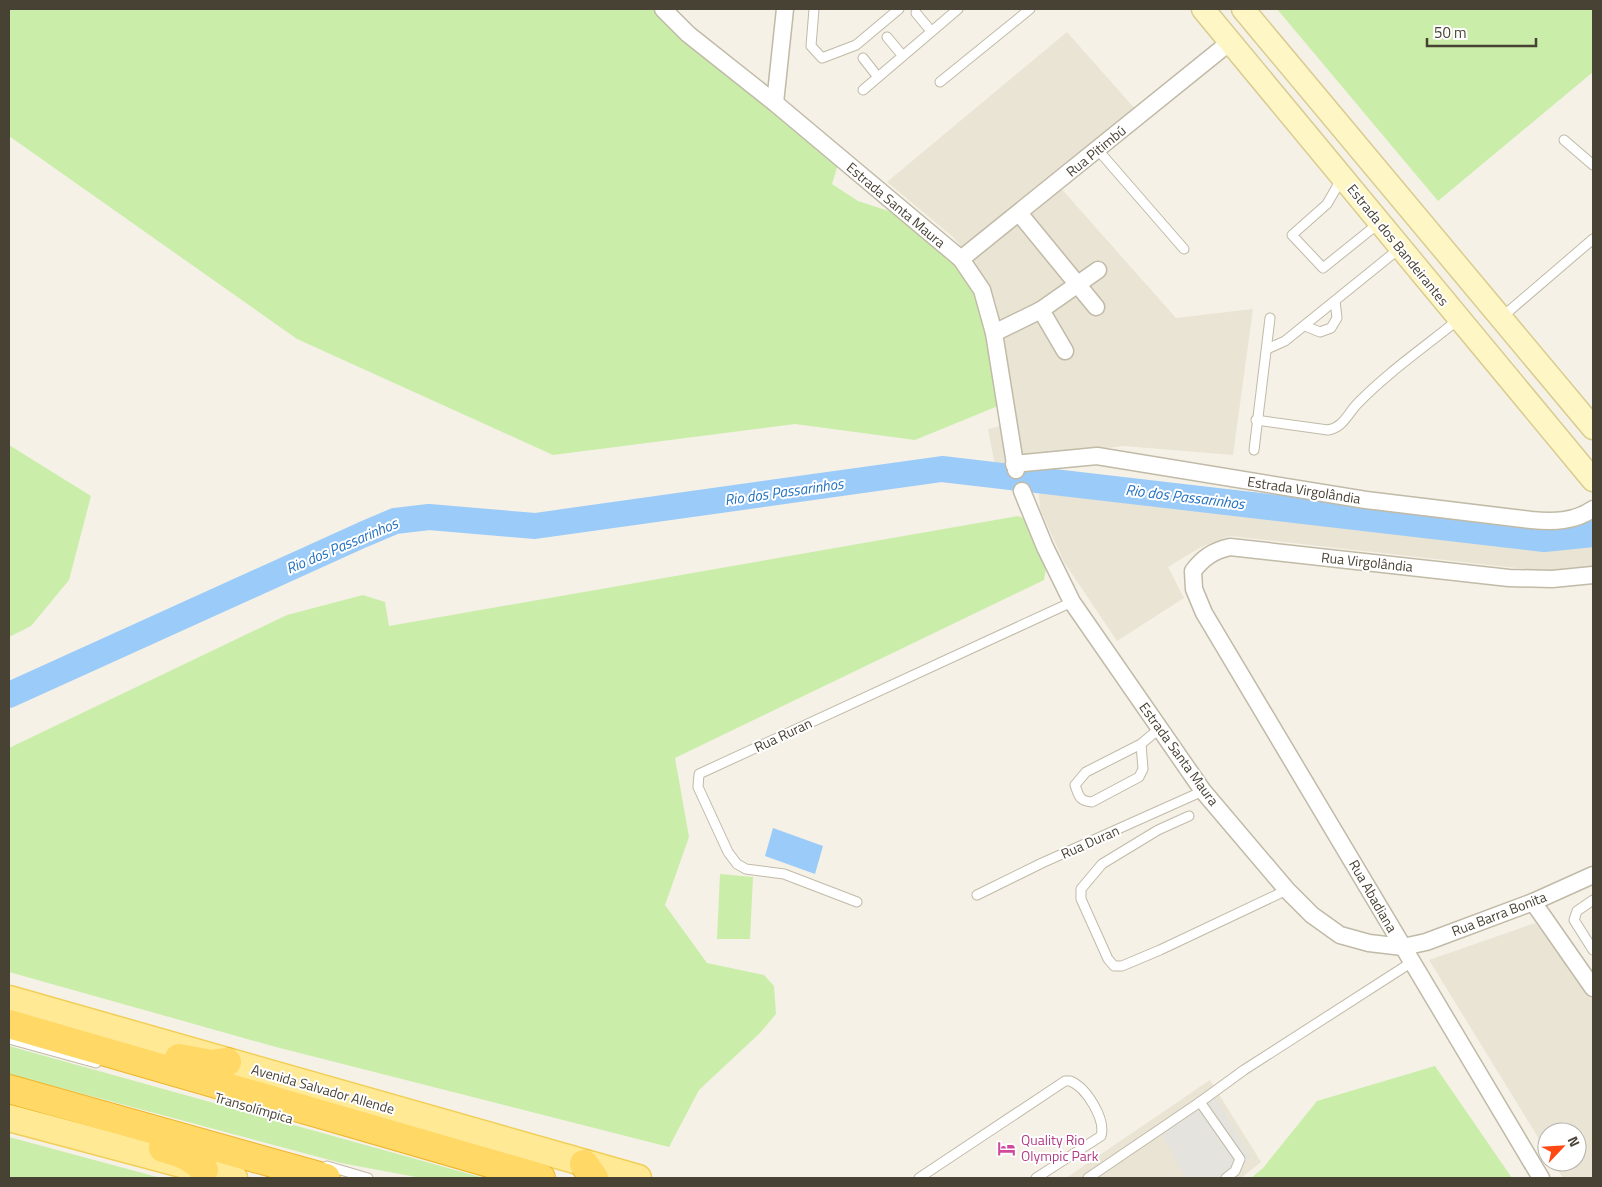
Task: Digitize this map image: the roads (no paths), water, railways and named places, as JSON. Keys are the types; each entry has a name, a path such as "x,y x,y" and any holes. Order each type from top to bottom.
{"highway":[{"name":"Avenida Salvador Allende","path":"9,1024 541,1178"},
{"path":"74,1042 102,1043 194,1062 211,1064 227,1062"},
{"path":"21,1092 146,1142 186,1154 196,1160 204,1170"},
{"path":"21,1092 324,1172"}],"main road":[{"name":"Estrada dos Bandeirantes","path":"1203,9 1593,480"},
{"path":"1243,9 1593,428"},
{"path":"1342,178 1338,163 1340,156 1347,152 1368,157"},
{"name":"Avenida Salvador Allende","path":"9,999 227,1062 589,1171 638,1178"},
{"path":"9,1118 234,1178"}],"street":[{"name":"Estrada Santa Maura","path":"662,9 688,34 775,103 961,260 982,290 994,333 1015,467"},
{"path":"775,103 785,9"},
{"name":"Rua Pitimbú","path":"961,260 1230,42"},
{"path":"1019,213 1096,307"},
{"path":"994,333 1042,310 1098,270"},
{"path":"1042,310 1065,351"},
{"name":"Estrada Virgolândia","path":"1015,467 1097,456 1366,500 1531,520 1552,522 1573,518 1593,509"},
{"name":"Estrada Santa Maura","path":"1022,491 1045,547 1072,602 1203,791 1287,890 1312,915 1340,935 1369,943 1403,947"},
{"name":"Rua Virgolândia","path":"1204,613 1194,589 1193,571 1201,560 1213,551 1230,547 1509,578 1552,579 1593,575"},
{"name":"Rua Abadiana","path":"1204,613 1541,1178"},
{"name":"Rua Barra Bonita","path":"1403,947 1426,942 1533,902 1593,875"},
{"path":"1533,902 1593,988"}],"lane":[{"path":"814,9 811,46 822,58 856,45 899,9"},
{"path":"940,82 1030,9"},
{"path":"863,90 956,10"},
{"path":"916,13 931,31"},
{"path":"886,37 902,55"},
{"path":"863,58 878,77"},
{"path":"1564,140 1593,165"},
{"path":"1098,150 1184,249"},
{"path":"1342,178 1327,204 1292,235 1323,268 1379,222"},
{"path":"1502,318 1593,239"},
{"path":"1267,349 1278,345 1305,326 1400,248"},
{"path":"1305,326 1320,332 1331,328 1337,318 1335,301"},
{"path":"1254,450 1256,420 1270,318"},
{"path":"1256,420 1328,430 1336,429 1358,403 1459,319"},
{"name":"Rua Ruran","path":"857,902 784,874 746,869 737,864 728,852 698,787 699,774 1072,602"},
{"path":"1141,744 1143,769 1139,777 1092,802 1084,802 1080,798 1075,784 1086,772 1141,744 1160,728"},
{"name":"Rua Duran","path":"977,895 1042,863 1203,791"},
{"path":"1189,816 1158,830 1102,864 1081,889 1081,899 1108,959 1114,966 1122,966 1166,947 1287,890"},
{"path":"1593,900 1577,911 1574,920 1593,950"},
{"path":"1088,1178 1244,1070 1412,962"},
{"path":"9,1039 103,1066"},
{"path":"919,1178 1065,1081 1070,1081 1081,1088 1097,1113 1103,1125 1101,1136 1036,1178"},
{"path":"1200,1102 1240,1159 1235,1171 1226,1178"},
{"path":"324,1172 368,1178"}],"water":[{"path":"773,828 823,846 815,874 765,856"}],"waterway":[{"name":"Rio dos Passarinhos","path":"9,695 395,521 429,517 535,526 942,469 1544,539 1593,534"}],"place":[{"name":"Quality Rio Olympic Park","path":"1007,1148"}]}
